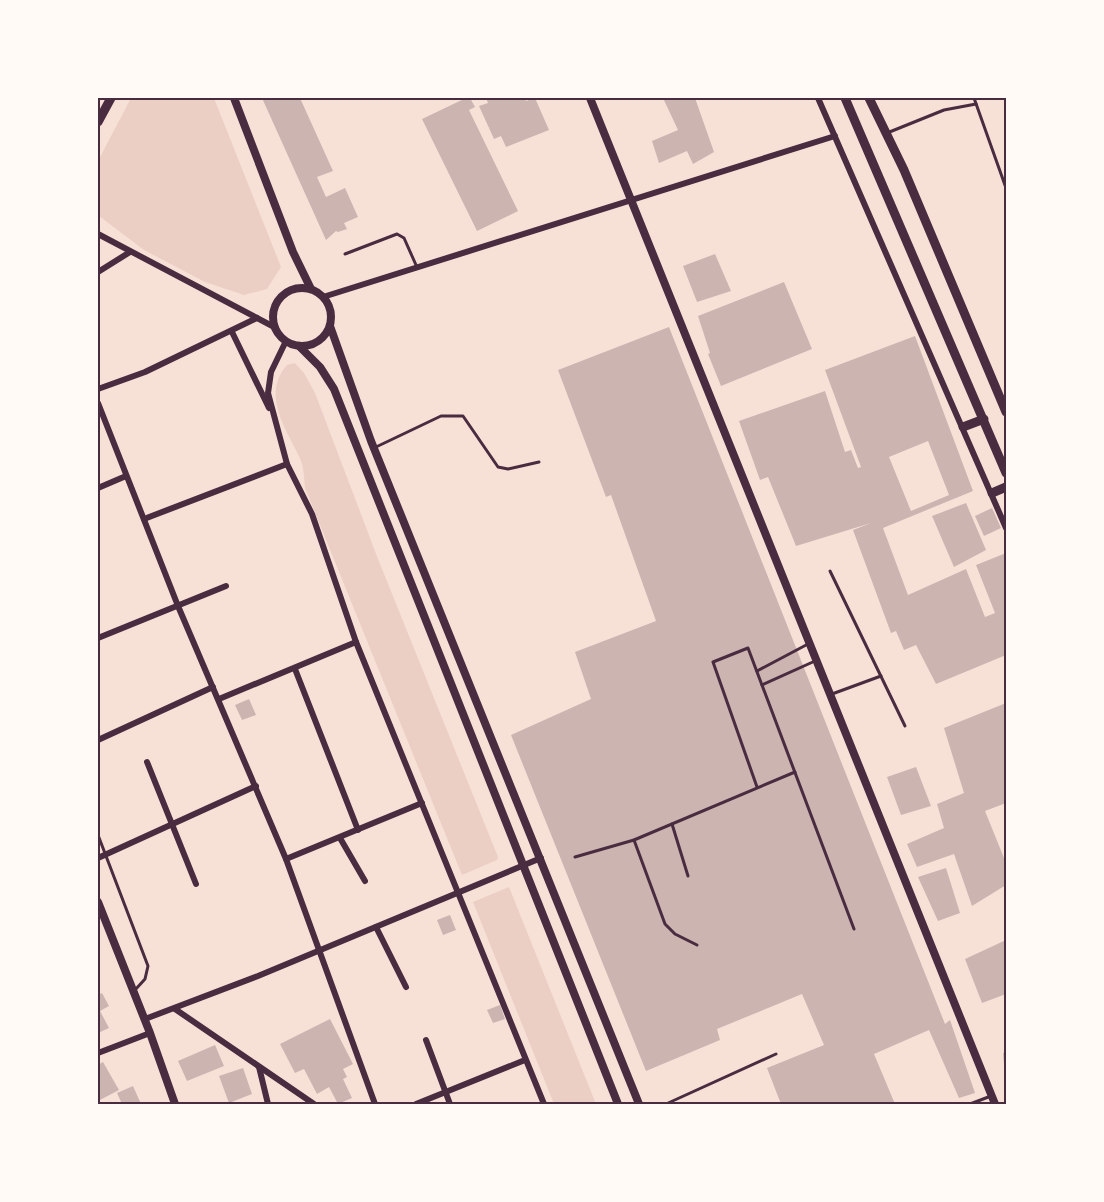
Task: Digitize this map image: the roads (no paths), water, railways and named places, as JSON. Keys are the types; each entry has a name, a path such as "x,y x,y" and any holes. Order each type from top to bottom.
{"main road":[{"path":"98,122 111,98"},
{"path":"234,98 293,252 311,289 323,297 329,305 330,326 374,448 542,858 639,1104"},
{"path":"845,98 1006,473"},
{"path":"869,98 887,133 1006,412"},
{"path":"311,289 295,289 281,297 274,312 276,327 286,341 299,346 320,367 334,389 618,1104"},
{"path":"299,346 321,339 330,326"},
{"path":"963,427 984,419"},
{"path":"992,493 1006,487"}],"street":[{"path":"590,98 995,1104"},
{"path":"818,98 1006,528"},
{"path":"323,297 630,199 711,177 835,136"},
{"path":"98,234 276,327"},
{"path":"98,272 130,252"},
{"path":"98,389 145,372 258,318"},
{"path":"232,332 271,411"},
{"path":"286,341 270,379 268,393 287,464 312,514 356,642 543,1104"},
{"path":"98,404 178,606 286,859 317,950 375,1104"},
{"path":"144,519 287,464"},
{"path":"98,488 126,476"},
{"path":"98,638 226,586"},
{"path":"219,699 356,642"},
{"path":"295,669 358,830"},
{"path":"98,740 213,687"},
{"path":"147,762 196,884"},
{"path":"98,858 256,786"},
{"path":"286,859 422,802"},
{"path":"340,838 365,881"},
{"path":"145,1019 175,1009 542,858"},
{"path":"98,902 176,1104"},
{"path":"376,927 406,987"},
{"path":"175,1009 314,1104"},
{"path":"98,1053 150,1033"},
{"path":"426,1040 450,1104"},
{"path":"416,1104 446,1094 525,1060"},
{"path":"258,1067 268,1104"}],"lane":[{"path":"900,98 916,98"},
{"path":"974,98 1006,188"},
{"path":"887,133 944,110 976,104"},
{"path":"345,254 397,234 404,238 416,266"},
{"path":"374,448 441,416 463,416 498,467 508,469 539,462"},
{"path":"830,571 904,726"},
{"path":"757,671 810,644"},
{"path":"758,788 713,662 748,648 854,929"},
{"path":"762,686 816,661"},
{"path":"830,695 881,676"},
{"path":"575,857 634,840 795,772"},
{"path":"672,824 688,876"},
{"path":"98,835 148,966 145,979 134,992"},
{"path":"634,840 665,924 675,934 697,945"},
{"path":"666,1104 776,1054"},
{"path":"970,1104 992,1096"}]}
